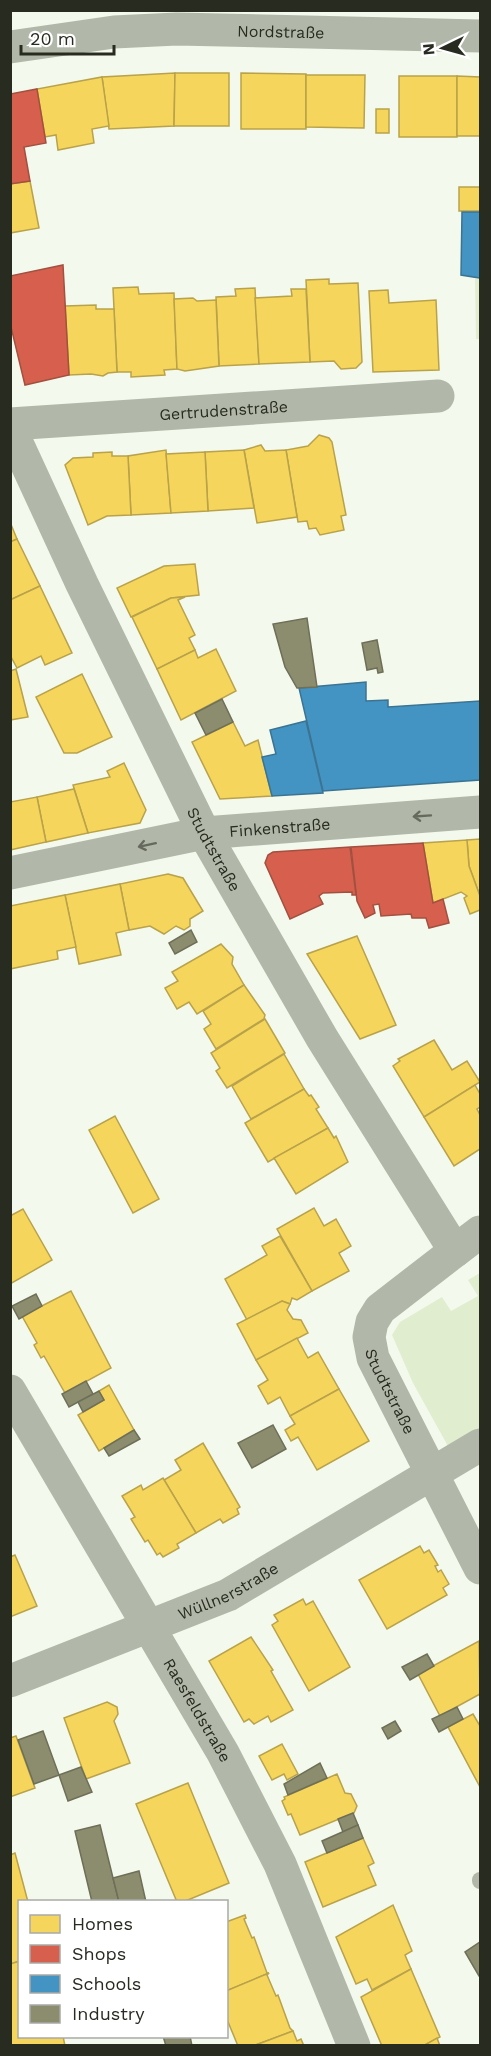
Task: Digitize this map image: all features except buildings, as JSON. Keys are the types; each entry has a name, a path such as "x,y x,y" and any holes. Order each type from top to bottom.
{"street":[{"name":"Nordstraße","path":"10,47 114,32 309,22 480,36"},
{"name":"Gertrudenstraße","path":"10,424 438,396"},
{"name":"Studtstraße","path":"10,428 82,584 204,833 322,1038 468,1241 380,1309 372,1322 369,1337 373,1358 480,1568"},
{"name":"Finkenstraße","path":"10,873 204,833 480,812"},
{"name":"Raesfeldstraße","path":"10,1391 223,1753 280,1864 354,2046"},
{"path":"431,1473 480,1445"},
{"name":"Wüllnerstraße","path":"10,1681 148,1629 228,1595 431,1473"}],"green space":[{"path":"475,279 480,279 480,339 476,339"},
{"path":"480,1273 480,1430 449,1448 413,1383 392,1335 400,1322 442,1297 451,1311 478,1296 468,1280"}]}
